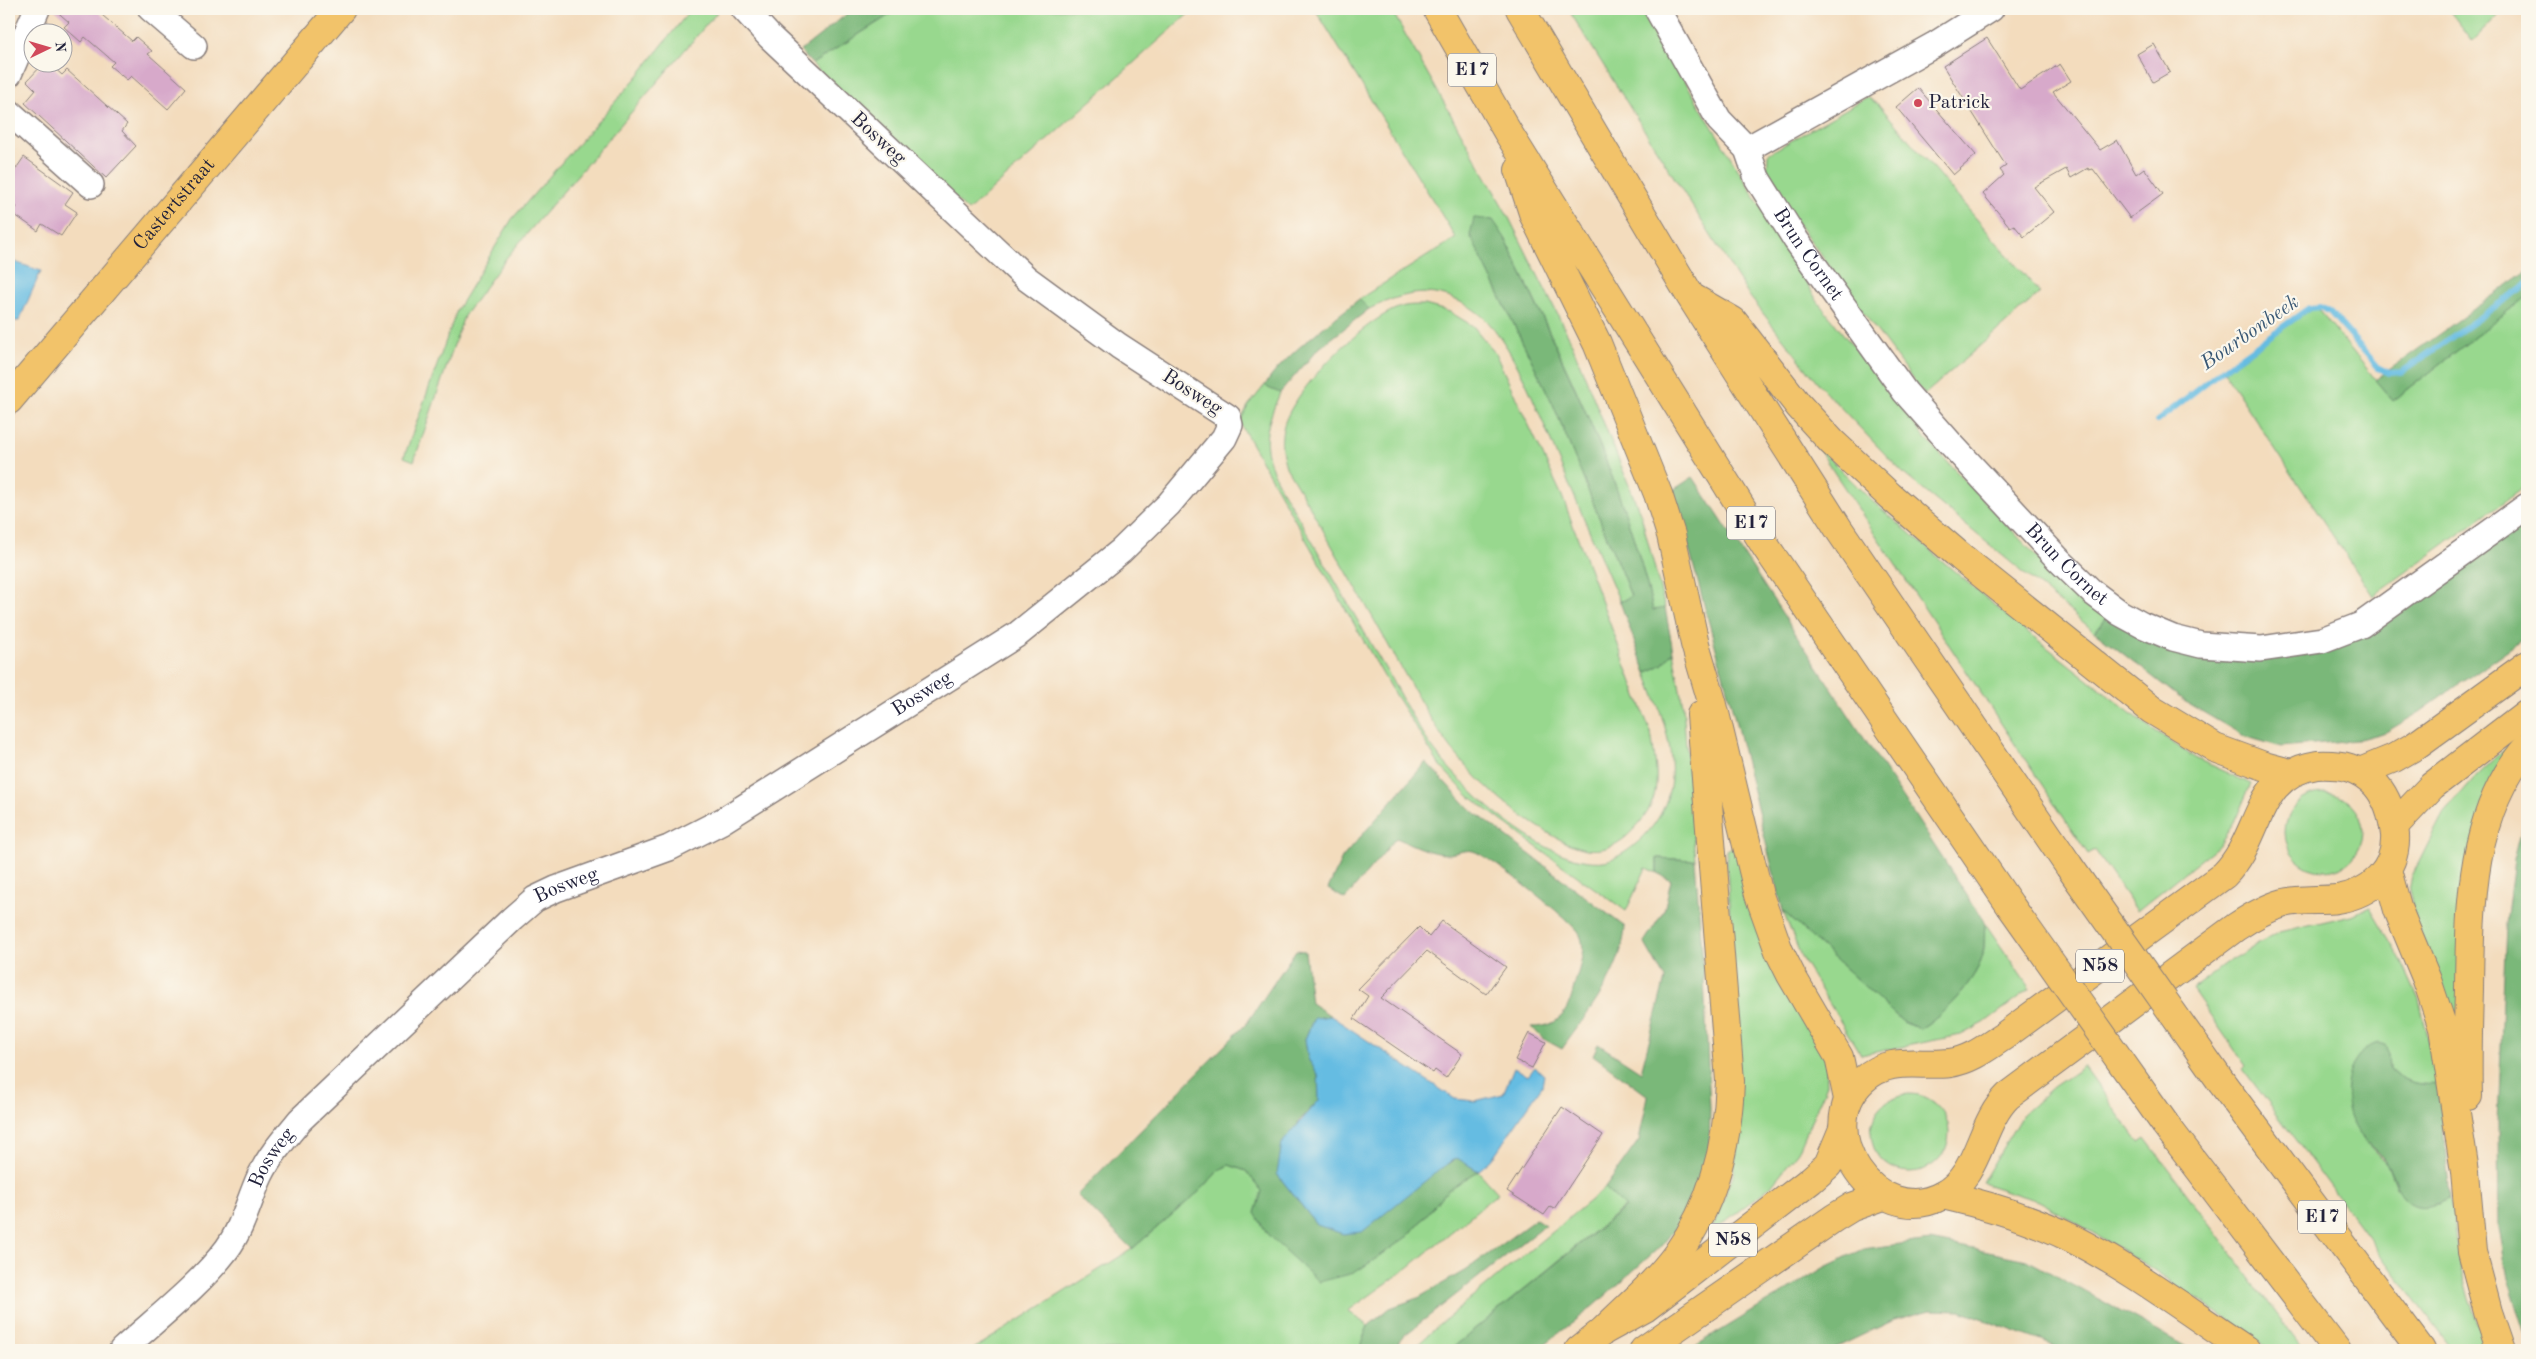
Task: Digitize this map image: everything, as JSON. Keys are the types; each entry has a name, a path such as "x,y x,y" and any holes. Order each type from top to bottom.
{"main road":[{"name":"Castertstraat","path":"9,400 341,9"},
{"name":"E17","path":"1437,9 1507,131 1766,546 2010,906 2166,1124 2337,1350"},
{"name":"E17","path":"1520,9 1691,297 1840,531 2069,866 2222,1084 2421,1350"},
{"path":"1507,131 1534,216 1597,343 1646,462 1671,535 1747,851 1768,923 1791,974 1839,1057 1848,1099"},
{"path":"1691,297 1733,321 1799,406 1832,442 1890,496 1961,558 2152,710 2214,748 2290,773"},
{"path":"1603,1331 1649,1287 1677,1254 1688,1236 1702,1211 1717,1174 1729,1121 1730,1072 1696,644"},
{"path":"2360,772 2394,758 2415,746 2527,665"},
{"path":"2394,826 2432,786 2527,713"},
{"path":"2465,1172 2469,1123 2469,969 2476,868 2493,801 2511,768 2527,747"},
{"name":"N58","path":"2331,764 2346,766 2360,772 2381,792 2389,807 2394,826 2394,852 2388,870 2374,883 2355,894 2338,899 2292,902 2274,906 2259,912 2228,933 2008,1096 1994,1112 1970,1168 1958,1183 1943,1195 1926,1201 1909,1202 1883,1196 1858,1173 1851,1160 1842,1130 1842,1120 1848,1099 1864,1079 1886,1066 1910,1062 1951,1063 1980,1052 2204,890 2234,865 2249,840 2268,796 2274,787 2290,773 2306,767 2331,764"},
{"path":"2388,870 2398,910 2427,980 2443,1028 2465,1172 2472,1252 2488,1312 2501,1350"},
{"name":"N58","path":"1578,1350 1603,1331 1645,1308 1811,1180 1828,1165 1842,1130"},
{"path":"1943,1195 2013,1214 2071,1238 2246,1350"},
{"name":"N58","path":"1644,1350 1834,1218 1852,1207 1883,1196"}],"street":[{"path":"9,74 37,9"},
{"path":"151,9 194,46"},
{"name":"Bosweg","path":"122,1350 178,1299 227,1249 241,1223 264,1168 277,1146 300,1120 535,899 580,878 669,848 722,821 1018,634 1121,550 1169,504 1224,438 1230,425 1228,417 1119,346 1026,278 770,37 744,9"},
{"name":"Brun Cornet","path":"1657,9 1719,120 1747,149 1758,178 1796,240 1905,392 2058,559 2092,592 2120,613 2173,638 2221,648 2279,648 2322,640 2361,625 2527,506"},
{"path":"1747,149 1934,45 1991,9"},
{"path":"9,112 91,185"}],"green space":[{"path":"691,9 720,9 507,257 464,316 414,461 404,457 457,310 512,219 636,78"},
{"path":"853,9 899,9 812,64 800,51"},
{"path":"899,9 1194,9 968,211 812,64"},
{"path":"1315,9 1391,9 1507,214 1569,337 1641,515 1665,608 1653,611 1641,562 1626,514 1590,421 1505,238 1470,235 1553,404 1631,596 1620,602 1525,381 1501,338 1487,321 1473,309 1446,296 1421,293 1409,295 1369,309 1359,299 1456,238"},
{"path":"1568,9 1646,9 1692,93 1818,302 1925,438 2051,572 2106,617 2095,632 1904,474 1822,388 1747,293"},
{"path":"2448,9 2504,9 2473,41"},
{"path":"1867,97 1879,105 2040,293 1924,395 1785,206 1767,175 1768,154"},
{"path":"1474,218 1493,220 1505,238 1569,374 1608,467 1641,561 1653,610 1665,608 1673,651 1663,664 1646,673 1620,602 1631,596 1553,404 1470,235"},
{"path":"2527,271 2527,296 2393,401 2375,380"},
{"path":"2527,296 2527,485 2373,596 2224,372 2316,306 2393,401"},
{"path":"1359,299 1369,309 1317,350 1280,393 1265,385 1296,350"},
{"path":"1425,305 1450,312 1473,326 1495,353 1562,496 1651,733 1656,777 1653,801 1639,824 1627,836 1607,848 1597,850 1577,847 1547,832 1523,817 1501,799 1460,759 1436,728 1422,705 1286,467 1282,448 1283,429 1289,413 1315,376 1352,338 1372,323 1390,312 1405,306"},
{"path":"1265,385 1280,393 1270,419 1266,439 1269,459 1279,485 1416,722 1429,743 1461,781 1506,821 1531,838 1557,852 1581,860 1604,861 1618,856 1631,848 1652,827 1663,809 1669,790 1671,770 1666,731 1646,673 1663,664 1673,651 1683,706 1695,860 1657,858 1657,873 1646,868 1626,911 1469,796 1440,766 1390,687 1242,427 1240,422 1248,406"},
{"path":"1816,445 1872,501 2001,611 2138,719 2195,758 2251,784 2234,823 2218,846 2137,911 2095,850 2088,854"},
{"path":"1693,477 1985,923 1983,954 1974,974 1948,1007 1929,1024 1920,1029 1903,1022 1783,911 1734,715 1673,490"},
{"path":"2527,516 2527,636 2420,712 2386,732 2356,740 2281,747 2244,736 2184,701 2095,632 2106,617 2149,637 2319,647"},
{"path":"2523,731 2502,762 2458,1016 2454,1017 2417,925 2409,889 2412,876 2443,814 2476,776"},
{"path":"1426,762 1469,808 1625,927 1618,960 1611,976 1593,1006 1562,1049 1542,1038 1532,1027 1549,1025 1555,1022 1568,1006 1581,963 1583,949 1580,935 1548,904 1496,864 1473,851 1440,854 1427,851 1396,838 1345,899 1328,889 1342,858"},
{"path":"2324,793 2339,796 2351,805 2360,817 2363,832 2360,847 2351,859 2339,868 2324,871 2309,868 2297,859 2288,847 2285,832 2288,817 2297,805 2309,796"},
{"path":"2527,809 2527,1342 2509,1284 2499,1229 2498,1123 2506,924 2514,860"},
{"path":"1733,846 1736,847 1826,1060 1827,1084 1798,1152 1770,1187 1715,1229 1713,1227 1733,1175 1739,1136 1738,1054 1726,850"},
{"path":"1657,858 1695,860 1704,978 1710,1109 1709,1159 1695,1203 1663,1244 1593,1307 1537,1350 1450,1350 1625,1207 1605,1188 1639,1140 1648,1096 1593,1055 1598,1044 1641,1072 1665,979 1644,942 1664,911 1671,880 1657,873"},
{"path":"2370,907 2400,958 2419,1000 2439,1084 2419,1084 2401,1077 2390,1069 2389,1054 2362,1138 2387,1164 2396,1188 2437,1204 2450,1198 2458,1256 2469,1299 2488,1350 2452,1350 2243,1069 2246,1066 2192,989 2228,962 2279,932 2352,915"},
{"path":"1783,911 1903,1022 1920,1029 1929,1024 1948,1007 1974,974 1983,954 1985,923 2030,989 1984,1023 1961,1035 1861,1055 1802,959"},
{"path":"1296,950 1305,951 1311,1003 1331,1016 1314,1018 1305,1039 1308,1059 1318,1074 1319,1100 1299,1121 1277,1174 1317,1225 1440,1169 1458,1158 1478,1171 1448,1190 1408,1236 1377,1258 1354,1273 1319,1282 1268,1235 1255,1213 1262,1191 1246,1171 1229,1165 1219,1170 1202,1189 1132,1249 1077,1195 1247,1023"},
{"path":"2378,1043 2385,1045 2389,1054 2390,1069 2395,1073 2413,1082 2439,1084 2450,1198 2425,1207 2410,1203 2398,1190 2385,1160 2358,1132 2353,1123 2349,1113 2346,1093 2349,1074 2361,1054 2370,1046"},
{"path":"2084,1066 2139,1142 2145,1138 2304,1350 2273,1350 2142,1262 2041,1202 1982,1183 2022,1115 2053,1087"},
{"path":"1910,1094 1925,1097 1937,1106 1946,1118 1949,1133 1946,1148 1937,1160 1925,1169 1910,1172 1895,1169 1883,1160 1874,1148 1871,1133 1874,1118 1883,1106 1895,1097"},
{"path":"1229,1165 1246,1171 1262,1191 1255,1213 1408,1236 1448,1190 1478,1171 1498,1193 1409,1267 1348,1311 1368,1326 1361,1343 1361,1350 972,1350 1132,1249 1202,1189 1219,1170"},
{"path":"1605,1188 1625,1206 1450,1350 1412,1350 1439,1325"},
{"path":"1536,1219 1545,1225 1401,1338 1394,1350 1361,1350 1361,1343 1368,1326 1390,1308 1418,1298 1466,1270"},
{"path":"1930,1240 2027,1260 2192,1350 2065,1350 1960,1311 1931,1310 1894,1320 1831,1350 1689,1350 1825,1267 1863,1249"}],"water":[{"path":"9,260 41,271 19,321 9,321"},
{"path":"1331,1016 1455,1099 1475,1101 1503,1094 1514,1067 1528,1076 1535,1067 1544,1075 1542,1086 1491,1160 1478,1171 1457,1158 1440,1169 1362,1232 1343,1234 1317,1225 1277,1174 1282,1143 1319,1100 1318,1074 1308,1059 1305,1039 1314,1018"}],"building":[{"path":"54,9 95,9 132,41 136,37 152,51 148,54 186,88 168,109 131,76 127,80 110,66 114,62 85,37 81,42 72,34 72,22 69,22"},
{"path":"1987,38 2020,90 2060,64 2071,81 2053,92 2100,150 2117,140 2136,174 2144,168 2163,194 2130,218 2093,169 2089,170 2088,168 2071,178 2066,169 2034,187 2054,212 2024,237 2014,225 2010,227 1983,194 2004,175 2000,170 2006,166 1943,66"},
{"path":"2154,44 2170,72 2153,82 2137,54"},
{"path":"36,72 59,72 62,75 65,72 69,72 127,124 122,131 136,146 106,178 25,103 36,90 27,81"},
{"path":"1918,88 1976,155 1953,175 1896,107"},
{"path":"24,157 73,192 65,204 77,212 61,236 42,224 38,231 12,213 17,207 9,201 9,179"},
{"path":"1442,921 1506,967 1486,994 1427,951 1381,998 1462,1054 1446,1078 1435,1070 1433,1073 1354,1019 1368,996 1358,989 1419,927 1429,937"},
{"path":"1529,1033 1546,1042 1532,1068 1515,1060"},
{"path":"1562,1107 1603,1135 1554,1209 1550,1207 1544,1215 1507,1191"}],"waterway":[{"name":"Bourbonbeek","path":"2157,421 2221,371 2309,308 2321,307 2330,312 2379,368 2389,373 2402,372 2527,284"}],"place":[{"name":"Patrick","path":"1918,103"}]}
